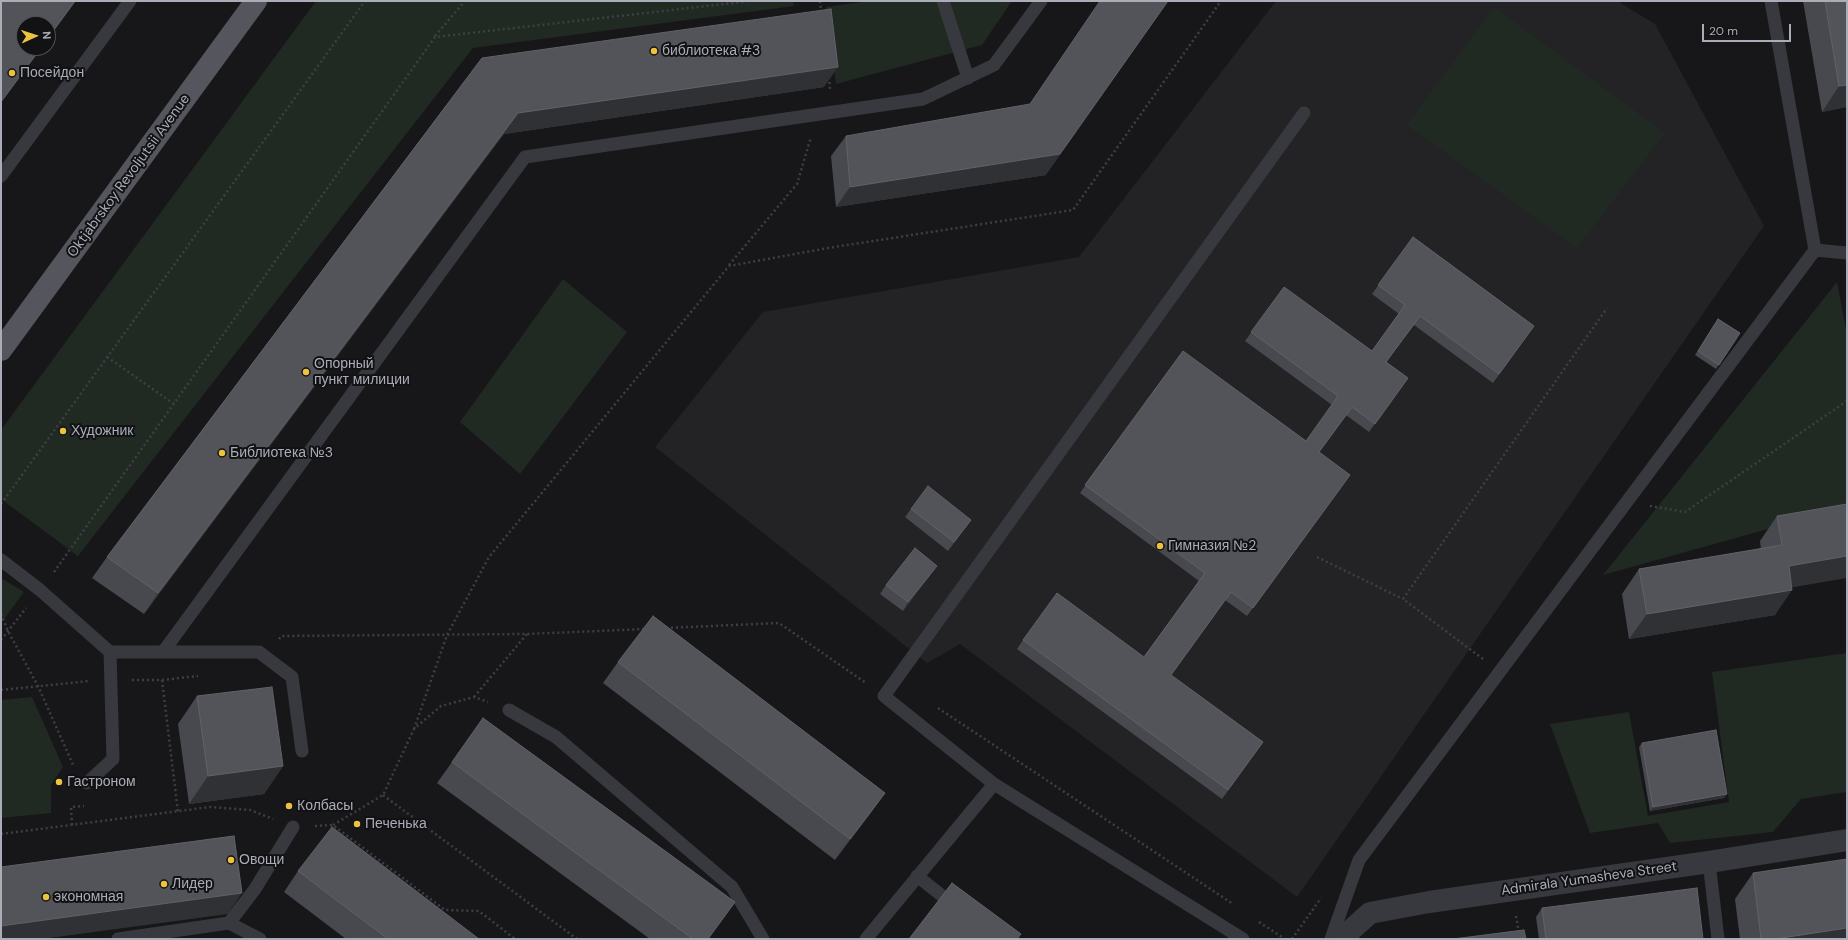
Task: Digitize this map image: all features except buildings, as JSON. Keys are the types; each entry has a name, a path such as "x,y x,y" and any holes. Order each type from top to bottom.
{"main road":[{"name":"Oktjabrskoy Revoljutsii Avenue","path":"1,350 256,1"}],"street":[{"name":"Admirala Yumasheva Street","path":"1341,939 1370,913 1429,902 1709,862 1847,840"}],"lane":[{"path":"1,176 130,1"},
{"path":"943,1 968,78"},
{"path":"163,652 525,157 923,99 994,65 1041,1"},
{"path":"1331,939 1359,860 1815,250 1771,1"},
{"path":"1243,939 994,784 884,696 1304,113"},
{"path":"1815,250 1847,253"},
{"path":"1,560 40,590 110,652 259,652 267,657 292,677 302,751"},
{"path":"87,783 113,759 110,652"},
{"path":"509,710 556,737 732,887 763,939"},
{"path":"866,939 994,784"},
{"path":"229,923 255,889 293,827"},
{"path":"1709,862 1718,939"},
{"path":"917,876 967,915"},
{"path":"118,939 229,923 260,939"}],"path":[{"path":"1,504 365,1"},
{"path":"1,640 40,590 174,404 435,37 465,1"},
{"path":"435,37 751,1"},
{"path":"820,1 822,16"},
{"path":"729,266 828,248 1072,210 1221,1"},
{"path":"333,825 383,795 414,729 447,635 489,557 797,184 818,114 831,97 828,75"},
{"path":"1403,599 1607,308"},
{"path":"107,357 174,404"},
{"path":"1626,502 1685,512 1847,402"},
{"path":"1317,557 1403,599 1487,661"},
{"path":"1,614 8,631 38,686 75,769 87,783 89,805 70,807 72,825"},
{"path":"661,628 780,623 884,696"},
{"path":"267,657 281,636 527,634 653,629"},
{"path":"414,729 441,706 474,697 527,634"},
{"path":"1,690 111,680 162,680 200,676"},
{"path":"162,680 178,812"},
{"path":"474,697 509,710"},
{"path":"935,707 1239,908"},
{"path":"383,795 577,939"},
{"path":"1516,912 1520,939"},
{"path":"1252,917 1285,939"}],"shaded area":[{"path":"316,1 793,1 794,6 473,48 78,556 1,499 1,430"},
{"path":"869,1 1012,1 982,45 836,84 826,7"},
{"name":"Гимназия №2","path":"1276,1 1617,1 1655,24 1764,226 1297,897 960,644 927,663 655,447 763,312 1079,257"},
{"path":"1494,7 1665,133 1577,248 1407,125"},
{"path":"563,279 627,332 520,474 460,422"},
{"path":"1837,282 1847,335 1847,507 1603,575"},
{"path":"1,578 24,592 1,623"},
{"path":"1847,653 1847,792 1801,799 1773,832 1670,843 1658,823 1590,833 1550,724 1629,712 1648,816 1729,802 1712,672"},
{"path":"32,697 63,767 51,785 51,813 1,818 1,700"}],"place":[{"name":"библиотека #3","path":"654,51"},
{"name":"Посейдон","path":"12,73"},
{"name":"Опорный пункт милиции","path":"306,372"},
{"name":"Художник","path":"63,431"},
{"name":"Библиотека №3","path":"222,453"},
{"name":"Гимназия №2","path":"1160,546"},
{"name":"Гастроном","path":"59,782"},
{"name":"Колбасы","path":"289,806"},
{"name":"Печенька","path":"357,824"},
{"name":"Овощи","path":"231,860"},
{"name":"Лидер","path":"164,884"},
{"name":"экономная","path":"46,897"}]}
